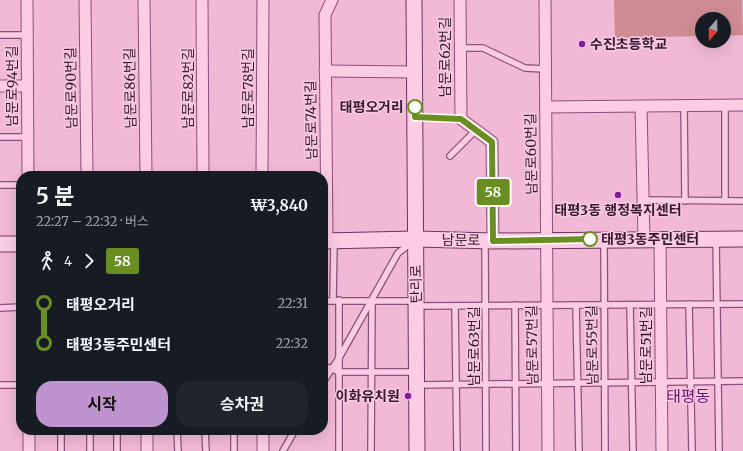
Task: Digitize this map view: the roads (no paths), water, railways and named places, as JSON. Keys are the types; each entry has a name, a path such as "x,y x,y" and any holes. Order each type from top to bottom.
{"main road":[{"name":"탄리로","path":"414,0 417,451"},
{"name":"남문로","path":"328,241 416,239 743,239"},
{"path":"0,244 16,244"}],"street":[{"name":"남문로94번길","path":"27,0 28,171"},
{"name":"남문로90번길","path":"85,0 87,171"},
{"name":"남문로86번길","path":"144,0 146,171"},
{"name":"남문로82번길","path":"202,0 203,171"},
{"name":"남문로78번길","path":"262,171 263,0"},
{"name":"남문로74번길","path":"327,171 324,15 332,0"},
{"name":"남문로62번길","path":"460,0 459,48 461,119"},
{"name":"남문로60번길","path":"545,0 547,240"},
{"path":"325,72 414,72"},
{"path":"0,86 27,86"},
{"path":"546,107 743,104"},
{"path":"641,106 644,239"},
{"path":"461,119 492,142 489,240"},
{"name":"남문로51번길","path":"660,239 662,451"},
{"name":"남문로57번길","path":"547,240 546,305 548,451"},
{"path":"29,435 29,451"},
{"path":"147,435 147,451"},
{"path":"263,435 264,451"}],"lane":[{"name":"남문로94번길","path":"0,35 27,35"},
{"path":"459,48 483,48 525,68 545,69"},
{"path":"725,105 725,201"},
{"path":"684,106 685,201"},
{"path":"415,117 461,119"},
{"path":"450,156 476,130"},
{"name":"남문로94번길","path":"0,137 28,137"},
{"path":"0,185 16,185"},
{"path":"644,200 743,201"},
{"path":"328,374 339,358 398,252 416,239"},
{"name":"남문로55번길","path":"604,239 603,305 605,451"},
{"path":"716,239 719,451"},
{"name":"남문로63번길","path":"486,451 486,306 489,240"},
{"path":"328,241 336,300 339,358 339,451"},
{"path":"328,300 372,300 455,306 743,304"},
{"path":"370,451 372,300"},
{"path":"689,304 692,451"},
{"path":"515,305 516,451"},
{"path":"576,305 579,451"},
{"path":"630,305 633,451"},
{"path":"455,306 457,451"},
{"path":"0,308 16,308"},
{"path":"328,368 332,368 338,372 371,373 456,385 743,381"},
{"path":"0,385 16,385"},
{"path":"61,435 61,451"},
{"path":"90,435 90,451"},
{"path":"117,435 117,451"},
{"path":"178,435 178,451"},
{"path":"205,435 206,451"},
{"path":"234,435 234,451"},
{"path":"283,451 292,435"}],"place":[{"name":"수진초등학교","path":"582,44"},
{"name":"태평오거리","path":"415,107"},
{"name":"태평3동 행정복지센터","path":"618,195"},
{"name":"태평3동주민센터","path":"590,239"},
{"name":"이화유치원","path":"408,396"}],"district":[{"name":"태평동","path":"688,396"}]}
